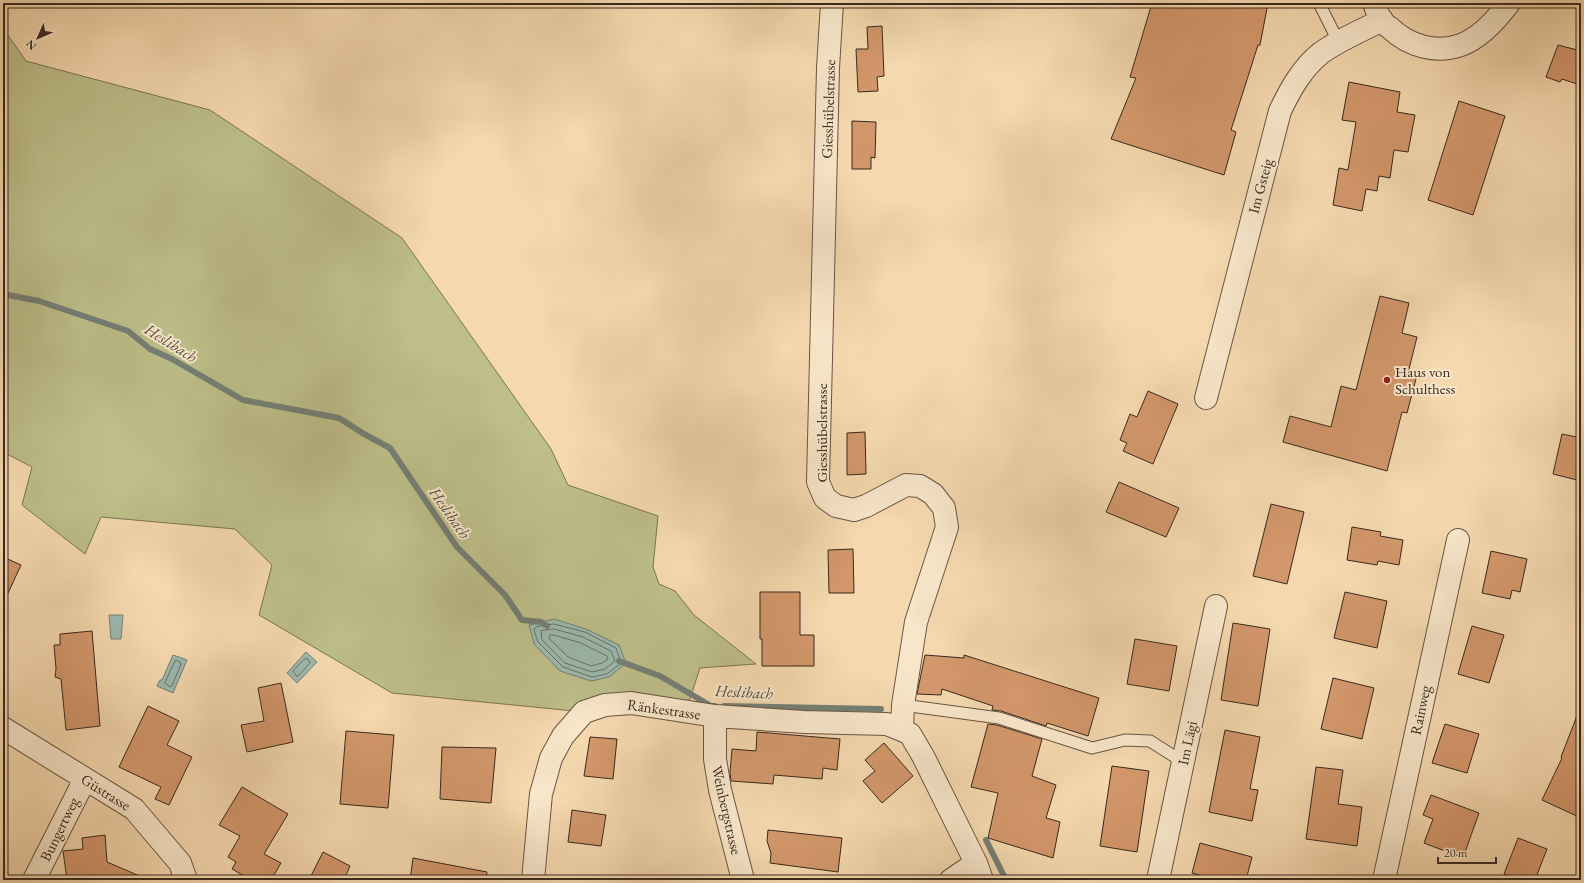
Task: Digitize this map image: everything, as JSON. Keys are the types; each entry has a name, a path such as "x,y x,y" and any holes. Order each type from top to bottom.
{"street":[{"name":"Giesshübelstrasse","path":"832,3 828,68 818,482 825,498 836,506 854,510 866,506 906,486 920,486 933,494 944,508 948,527 916,622 903,705 902,730"},
{"path":"1378,12 1400,37 1418,46 1442,49 1461,45 1475,37 1487,27 1509,3"},
{"name":"Im Gsteig","path":"1206,398 1280,111 1296,81 1307,65 1322,53 1339,44 1378,12"},
{"name":"Rainweg","path":"1384,880 1458,540"},
{"name":"Im Lägi","path":"1158,880 1216,606"},
{"name":"Ränkestrasse","path":"533,880 541,794 551,758 563,736 584,712 605,705 631,702 715,716 804,722 887,724 902,730"},
{"name":"Weinbergstrasse","path":"715,716 715,759 720,790 743,880"},
{"name":"Güstrasse","path":"3,728 134,809 180,863 186,880"},
{"path":"902,730 910,734 923,756 979,872 951,880"},
{"name":"Bungertweg","path":"34,880 85,779"}],"lane":[{"path":"1319,3 1339,44"},
{"path":"903,705 999,718 1092,748 1125,740 1150,741 1183,762"}],"green space":[{"path":"3,28 26,61 210,110 402,238 551,449 568,485 658,516 653,567 659,584 675,591 694,615 756,664 700,668 686,711 584,712 392,693 259,615 272,565 235,529 101,517 85,554 22,505 32,467 3,452"}],"water":[{"path":"109,615 123,615 121,639 111,639"},
{"path":"554,619 586,629 619,645 626,663 609,677 591,681 560,671 534,644 529,625"},
{"path":"306,652 317,662 297,683 287,673"},
{"path":"173,655 187,660 173,693 157,686 160,680 162,680"}],"building":[{"path":"1152,3 1268,3 1260,45 1258,45 1231,130 1236,132 1224,175 1111,139 1136,78 1130,77"},
{"path":"882,26 884,76 877,77 878,91 858,92 856,49 868,49 867,27"},
{"path":"1558,45 1581,51 1581,70 1577,84 1562,79 1560,82 1546,77"},
{"path":"1349,82 1400,92 1397,112 1415,115 1408,152 1394,150 1390,178 1379,176 1377,191 1366,189 1362,211 1333,205 1339,168 1348,170 1356,122 1342,120"},
{"path":"1459,101 1505,116 1473,215 1428,200"},
{"path":"852,121 876,122 875,158 871,157 871,169 852,169"},
{"name":"Haus von Schulthess","path":"1380,296 1409,303 1402,333 1417,337 1408,373 1417,375 1407,413 1402,412 1387,471 1283,442 1290,416 1331,427 1341,386 1356,390"},
{"path":"1148,391 1178,404 1153,464 1123,451 1127,443 1120,440 1130,414 1137,417"},
{"path":"865,432 866,474 847,475 847,433"},
{"path":"1562,434 1581,438 1581,481 1553,474"},
{"path":"1119,482 1179,508 1166,537 1106,512"},
{"path":"1271,504 1304,512 1287,584 1253,576"},
{"path":"1352,527 1381,532 1380,536 1403,540 1399,565 1378,561 1377,565 1347,560"},
{"path":"853,549 854,593 829,593 828,550"},
{"path":"1491,551 1527,559 1520,592 1512,590 1510,599 1482,593"},
{"path":"3,557 21,565 3,604"},
{"path":"760,592 800,592 800,635 814,635 814,666 762,666 762,639 760,639"},
{"path":"1345,592 1387,601 1377,648 1334,638"},
{"path":"1233,623 1270,629 1258,706 1221,700"},
{"path":"1472,626 1504,635 1489,683 1458,674"},
{"path":"92,631 100,726 66,730 61,679 55,677 56,669 54,645 60,645 60,634"},
{"path":"1135,639 1177,646 1169,691 1127,684"},
{"path":"925,655 964,658 964,655 1099,698 1088,736 1047,723 1046,726 1001,711 992,710 993,706 942,689 941,695 917,694"},
{"path":"1333,678 1374,688 1362,739 1321,729"},
{"path":"281,683 293,742 247,752 241,725 264,721 258,688"},
{"path":"148,706 179,721 167,745 192,757 169,805 155,799 161,787 119,767"},
{"path":"1580,708 1581,818 1542,800 1562,758 1561,757"},
{"path":"988,724 997,725 1042,739 1032,776 1056,785 1046,818 1060,822 1053,858 988,838 998,793 971,787"},
{"path":"1445,724 1479,734 1467,773 1432,763"},
{"path":"1225,730 1260,737 1250,789 1258,790 1252,821 1209,812"},
{"path":"346,731 394,735 388,808 340,804"},
{"path":"757,732 840,739 837,770 823,768 822,779 774,775 773,784 731,781 730,772 732,749 756,751"},
{"path":"590,737 617,739 613,779 584,776"},
{"path":"884,743 913,776 882,803 863,781 875,771 865,760"},
{"path":"442,747 496,748 491,803 440,799"},
{"path":"1112,766 1149,771 1137,852 1100,846"},
{"path":"1316,767 1343,770 1338,804 1362,807 1357,846 1306,839"},
{"path":"242,787 288,814 264,854 281,863 271,880 251,880 232,869 236,862 228,857 240,836 219,825"},
{"path":"1431,795 1479,813 1463,858 1424,843 1433,819 1423,815"},
{"path":"572,810 606,815 601,846 568,842"},
{"path":"768,830 842,838 838,872 770,863 771,853 767,841"},
{"path":"105,835 107,862 149,880 67,880 63,851 83,849 82,838"},
{"path":"1518,838 1547,849 1535,880 1521,880 1504,874"},
{"path":"1200,843 1252,857 1246,880 1217,880 1192,873"},
{"path":"323,852 350,866 344,880 309,880"},
{"path":"413,858 487,872 486,880 410,880"}],"waterway":[{"name":"Heslibach","path":"3,294 39,301 128,331 150,349 172,359 243,400 339,418 390,448 457,547 505,595 522,620 541,622 547,626"},
{"name":"Heslibach","path":"619,661 660,676 711,706 715,706"},
{"name":"Heslibach","path":"724,706 881,709"},
{"name":"Heslibach","path":"986,840 1006,880"}],"place":[{"name":"Haus von Schulthess","path":"1387,380"}]}
